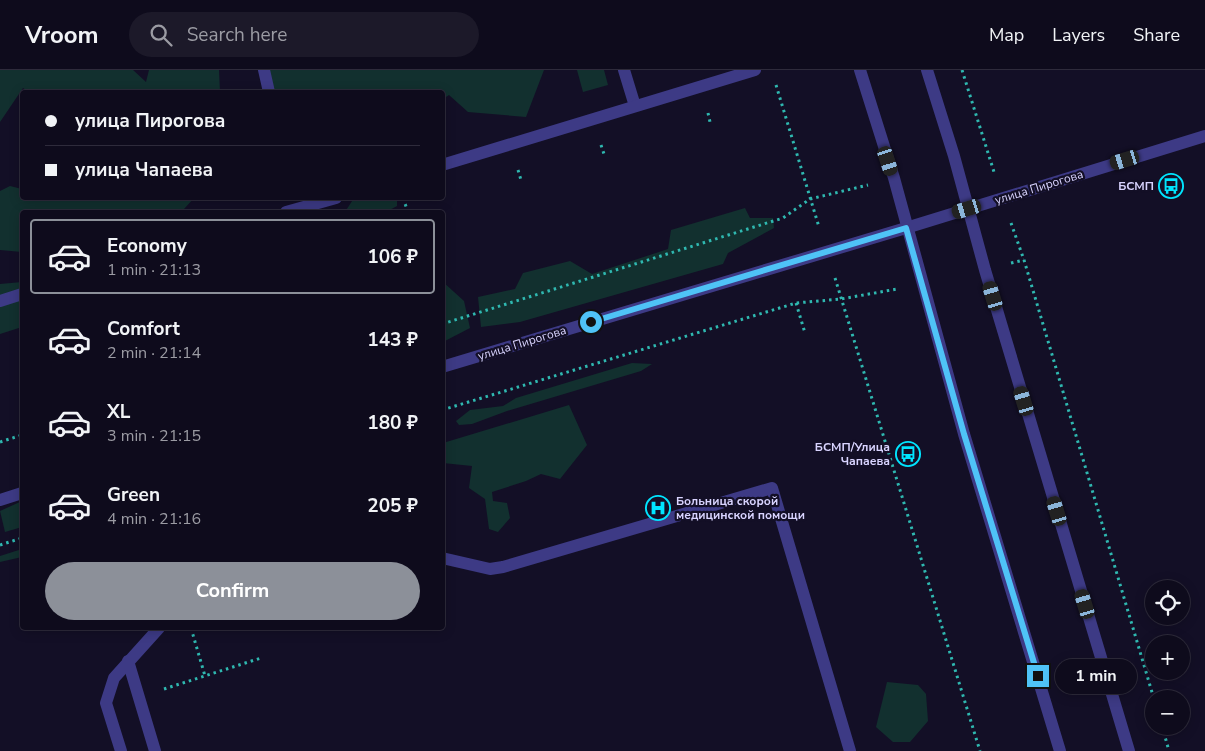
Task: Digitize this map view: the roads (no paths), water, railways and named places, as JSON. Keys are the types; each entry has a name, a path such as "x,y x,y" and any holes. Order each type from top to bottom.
{"street":[{"path":"264,70 269,90"},
{"path":"624,70 635,106"},
{"path":"445,164 754,70"},
{"path":"860,70 894,178 906,228 964,434 1060,751"},
{"path":"927,70 1129,751"},
{"name":"улица Пирогова","path":"445,366 1205,136"},
{"path":"292,208 327,200"},
{"path":"0,301 20,295"},
{"path":"445,559 490,569 503,567 772,488 850,751"},
{"path":"0,500 20,494"},
{"path":"121,751 106,704 114,678 157,630"},
{"path":"128,661 155,751"}],"place":[{"name":"БСМП","path":"1171,186"},
{"name":"БСМП/Улица Чапаева","path":"908,454"},
{"name":"Больница скорой медицинской помощи","path":"658,508"}]}
